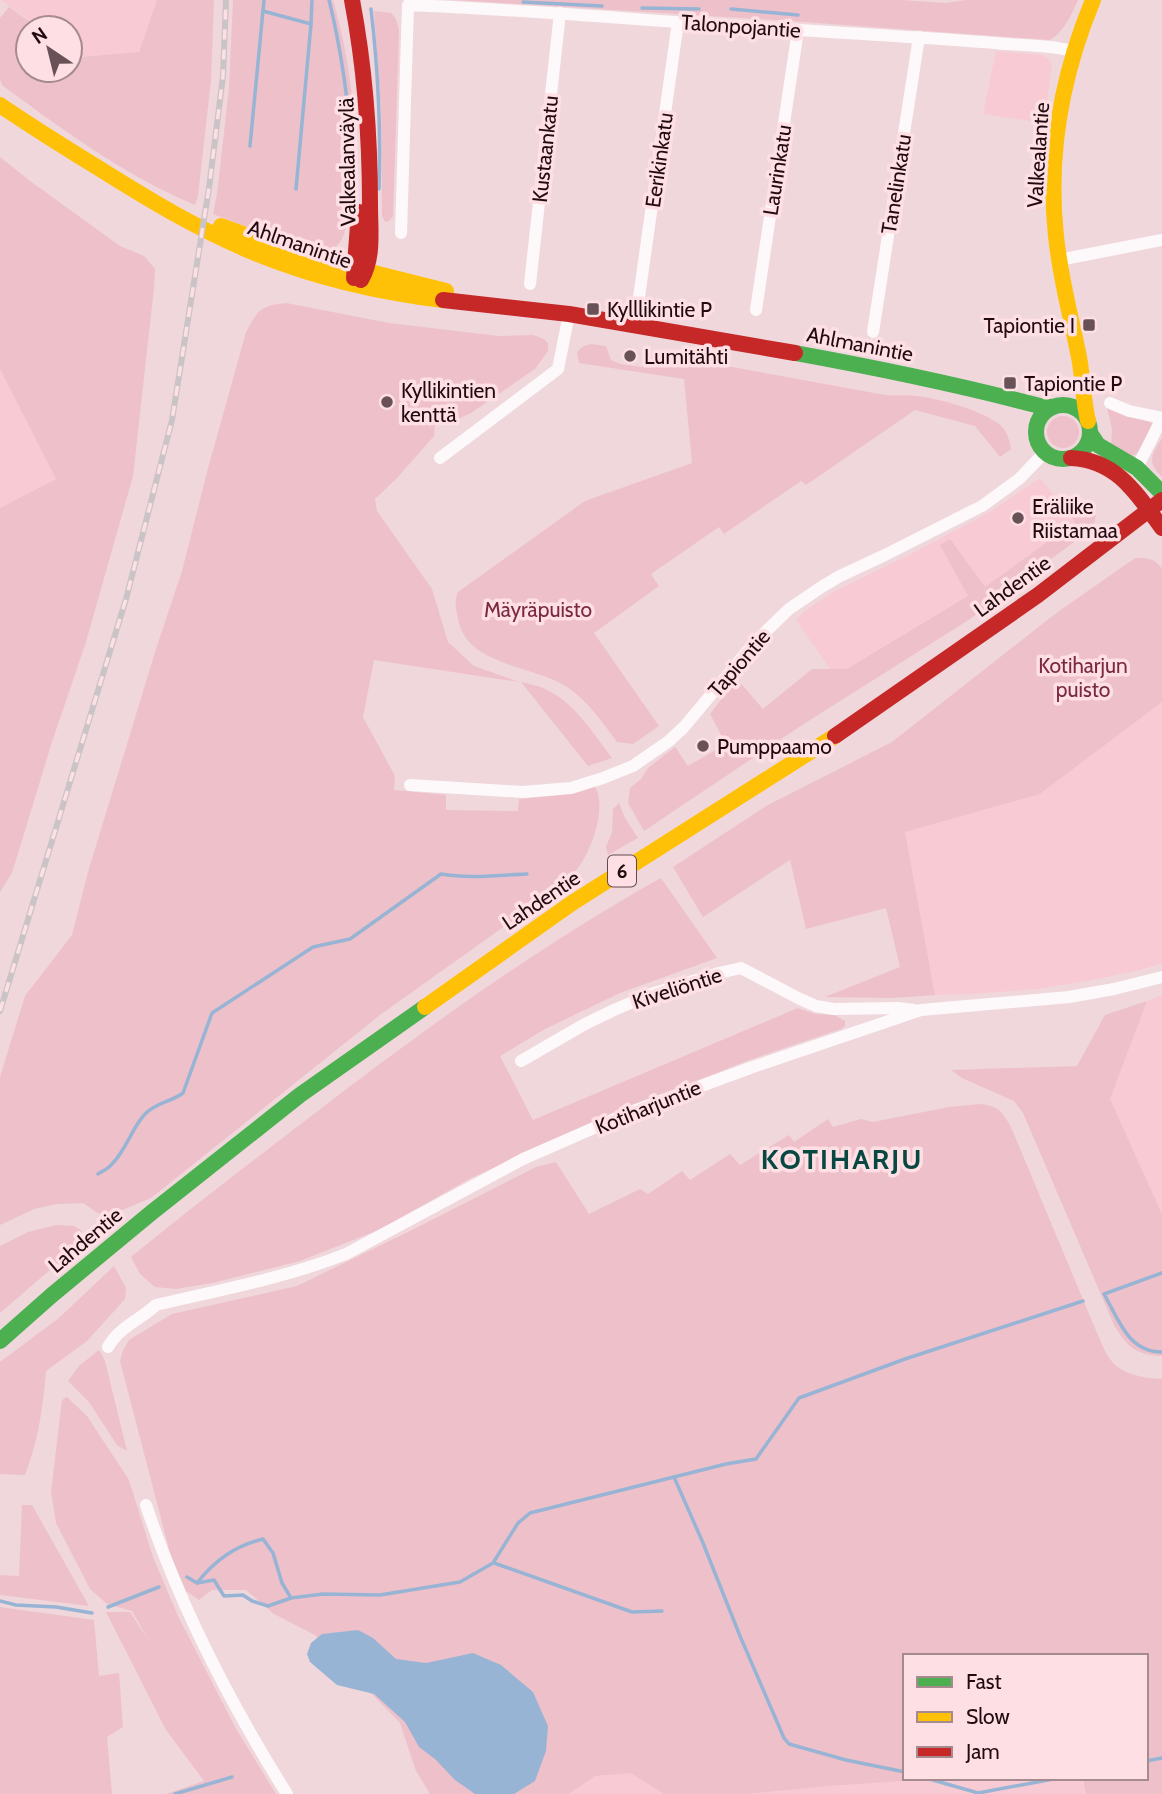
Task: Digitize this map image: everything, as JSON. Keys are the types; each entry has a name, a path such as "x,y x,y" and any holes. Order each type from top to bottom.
{"main road":[{"name":"Valkealanväylä","path":"352,0 362,54 364,131 358,275"},
{"name":"Valkealantie","path":"1089,427 1079,357 1059,260 1053,173 1061,105 1073,51 1093,0"},
{"name":"Ahlmanintie","path":"0,106 84,160 170,204 222,226 418,298 569,314 842,362 1004,395 1040,406 1055,406"},
{"name":"Valkealantie","path":"1055,406 1069,398 1077,385 1079,357"},
{"name":"Ahlmanintie","path":"942,382 1016,409 1031,419 1036,429"},
{"path":"1162,493 1137,468 1098,445 1077,409 1055,406 1039,420 1037,440 1045,452 1062,459 1087,458 1111,469 1138,495 1162,528"},
{"path":"1071,458 1084,449 1089,427"},
{"name":"Lahdentie","path":"0,1341 151,1213 300,1095 561,911 856,723 1038,595 1162,500"}],"street":[{"name":"Talonpojantie","path":"401,233 408,5 1052,46 1073,51"},
{"name":"Kustaankatu","path":"530,284 560,13"},
{"name":"Eerikinkatu","path":"639,297 678,22"},
{"name":"Laurinkatu","path":"755,310 798,30"},
{"name":"Tanelinkatu","path":"873,332 919,37"},
{"path":"1059,260 1162,240"},
{"path":"440,458 558,369 569,314"},
{"path":"1110,403 1129,411 1162,418 1137,468"},
{"name":"Tapiontie","path":"410,785 523,792 571,788 633,766 684,727 755,642 789,609 840,576 982,506 1019,479 1045,452"},
{"name":"Kiveliöntie","path":"521,1061 585,1024 651,994 741,968 816,1006 834,1009 921,1010"},
{"name":"Kotiharjuntie","path":"108,1347 121,1329 145,1315 156,1304 319,1265 346,1254 523,1159 628,1113 750,1068 921,1010 1069,997 1162,977"},
{"path":"146,1505 179,1591 224,1686 286,1794"}],"shaded area":[{"path":"1,0 157,0 139,52 84,57 84,14 20,14"},
{"path":"996,51 1042,55 1049,59 1052,64 1044,123 983,114"},
{"path":"0,369 56,479 0,508"},
{"path":"1040,478 1075,522 1008,575 837,679 796,620 804,612 833,592 990,512"},
{"path":"1162,702 1162,963 1087,981 1036,989 935,995 905,832 1040,794"},
{"path":"1162,995 1162,1214 1110,1099 1147,1001"},
{"path":"631,1773 664,1794 569,1794 595,1776"},
{"path":"903,1778 1083,1780 1086,1794 731,1794"}],"green space":[{"path":"157,0 214,0 211,80 195,205 119,166 2,85 0,18 9,7 19,14 14,14 14,84 84,84 84,57 139,52"},
{"path":"233,0 333,0 350,83 354,156 347,221 342,239 330,250 291,243 213,214 229,88"},
{"path":"455,0 901,0 946,3 966,0 1078,0 1064,27 1050,40"},
{"path":"374,11 391,13 399,30 393,216 385,222 382,216 381,110"},
{"path":"0,157 120,246 144,256 155,269 133,476 86,642 12,873 0,892 0,508 56,479 0,369"},
{"path":"286,303 389,323 499,336 533,335 548,343 548,351 535,369 471,413 453,421 435,420 434,436 375,499 377,511 432,589 448,642 474,666 519,682 374,660 363,717 395,776 394,790 446,795 446,810 518,811 519,799 561,795 594,785 598,794 599,815 593,839 578,868 558,888 380,1015 151,1198 108,1216 102,1216 83,1203 57,1204 34,1209 0,1225 0,1077 25,996 72,935 88,872 182,571 246,332 261,310"},
{"name":"Mäyräpuisto","path":"591,344 606,346 611,360 620,364 642,367 645,355 683,358 885,395 939,400 964,407 997,423 1004,429 1011,449 1000,457 975,426 915,410 806,485 801,481 724,534 719,527 651,574 659,586 594,633 659,726 633,744 617,742 588,705 567,687 503,662 473,646 463,634 456,605 458,592 585,501 692,463 684,379 579,363 577,352"},
{"path":"1107,408 1152,423 1153,431 1132,456 1111,446 1112,429"},
{"path":"1063,416 1074,421 1079,432 1074,443 1063,448 1052,443 1047,432 1052,421"},
{"path":"1162,438 1162,477 1152,458"},
{"path":"1091,506 1096,514 1094,525 1085,534 970,619 799,727 644,831 628,803 630,788 641,779 648,768 675,747 688,766 726,744 710,714 737,679 763,709 812,669 847,669 968,596 940,545 950,539 985,587 1075,522 1067,511"},
{"name":"Kotiharjun puisto","path":"1135,558 1150,559 1162,569 1162,702 1040,794 905,832 935,995 892,998 825,997 900,967 886,908 806,929 790,860 703,917 673,867 768,805 892,742 1055,614"},
{"path":"521,682 543,688 564,701 582,718 612,758 588,766"},
{"path":"619,803 638,838 608,855 606,847 612,832 613,809"},
{"path":"661,878 717,958 620,993 545,1029 500,1056 533,1120 798,1008 815,1014 834,1015 845,1021 845,1026 749,1060 613,1114 469,1179 381,1229 300,1261 176,1289 155,1287 140,1274 131,1257 349,1087 524,962"},
{"path":"1147,1001 1110,1099 1162,1214 1162,1356 1139,1352 1123,1339 1114,1325 1023,1113 1014,1101 962,1078 951,1070 1077,1066 1105,1015"},
{"path":"980,1104 992,1106 1005,1117 1108,1356 1120,1369 1127,1372 1162,1379 1162,1794 1086,1794 1083,1780 1148,1780 1148,1654 903,1654 903,1780 914,1780 746,1794 664,1794 631,1773 595,1776 569,1794 430,1794 416,1771 400,1723 315,1635 274,1614 246,1590 212,1590 199,1600 186,1591 170,1553 120,1361 129,1340 172,1314 297,1286 536,1167 556,1162 589,1214 640,1189 648,1194 682,1171 690,1180 730,1154 740,1165 789,1135 794,1142 828,1119 833,1127 861,1119 873,1122 949,1107"},
{"path":"56,1225 74,1226 81,1230 82,1238 73,1250 0,1313 0,1246 28,1232"},
{"path":"114,1266 126,1288 125,1299 87,1341 46,1371 39,1424 25,1475 0,1474 0,1362 59,1318"},
{"path":"99,1350 105,1361 127,1451 117,1445 89,1402 68,1381 79,1366"},
{"path":"67,1397 87,1416 129,1480 153,1557 178,1616 235,1727 276,1794 166,1794 204,1781 166,1730 106,1612 130,1612 149,1641 132,1611 107,1604 90,1589 56,1523 51,1492 62,1400"},
{"path":"22,1505 32,1505 89,1606 0,1595 0,1575 19,1576"},
{"path":"0,1607 94,1620 99,1676 119,1673 123,1727 107,1737 112,1794 0,1794"}],"water":[{"path":"358,1630 373,1638 396,1659 426,1663 473,1653 501,1665 533,1692 548,1726 546,1751 535,1781 514,1794 475,1794 455,1780 419,1747 405,1722 374,1694 337,1685 310,1662 307,1654 311,1643 322,1634"}],"waterway":[{"path":"250,146 264,0"},
{"path":"296,189 312,0"},
{"path":"329,0 338,39 353,156"},
{"path":"523,2 602,6"},
{"path":"642,8 699,9"},
{"path":"371,9 378,99 379,189"},
{"path":"731,9 798,15"},
{"path":"263,11 311,24"},
{"path":"98,1174 116,1159 145,1114 153,1107 183,1093 212,1013 313,947 350,939 441,874 527,874"},
{"path":"1162,1273 1104,1294 1120,1324 1133,1341 1150,1351 1162,1352"},
{"path":"197,1583 214,1580 224,1596 243,1595 268,1606 291,1598 323,1594 380,1595 460,1582 493,1563 518,1523 530,1513 726,1464 756,1459 799,1398 905,1359 1083,1301"},
{"path":"674,1477 784,1738 789,1744 846,1760 903,1772"},
{"path":"187,1577 197,1583 226,1555 263,1539 273,1553 282,1583 291,1598"},
{"path":"494,1563 632,1612 662,1611"},
{"path":"108,1607 159,1587"},
{"path":"0,1601 92,1613"},
{"path":"1148,1761 1162,1758"},
{"path":"175,1794 232,1777"},
{"path":"933,1780 978,1793 1048,1780"}],"railway":[{"path":"0,1011 126,599 172,420 209,188 223,76 226,0"}],"traffic: fast":[{"path":"795,353 1052,407"},
{"path":"1063,405 1082,413 1090,432 1082,451 1063,459 1044,451 1036,432 1044,413 1063,405"},
{"path":"1090,433 1098,445 1137,468 1162,493"},
{"path":"0,1341 151,1213 300,1095 425,1007"}],"traffic: slow":[{"path":"1088,421 1079,357 1058,251 1054,175 1065,86 1093,0"},
{"path":"0,105 142,195 229,242 319,275 368,288 443,300"},
{"path":"221,226 298,254 446,291"},
{"path":"425,1007 572,903 835,736"}],"traffic: jam":[{"path":"352,0 366,102 369,153 370,244 368,263 361,280"},
{"path":"354,278 359,212"},
{"path":"443,300 569,314 795,353"},
{"path":"1071,458 1087,460 1113,472 1134,491 1162,528"},
{"path":"835,736 1038,595 1162,500"}],"place":[{"name":"Kylllikintie P","path":"593,309"},
{"name":"Tapiontie I","path":"1089,325"},
{"name":"Lumitähti","path":"630,356"},
{"name":"Tapiontie P","path":"1010,383"},
{"name":"Kyllikintien kenttä","path":"387,402"},
{"name":"Eräliike Riistamaa","path":"1018,518"},
{"name":"Pumppaamo","path":"703,746"}],"district":[{"name":"KOTIHARJU","path":"842,1159"}]}
